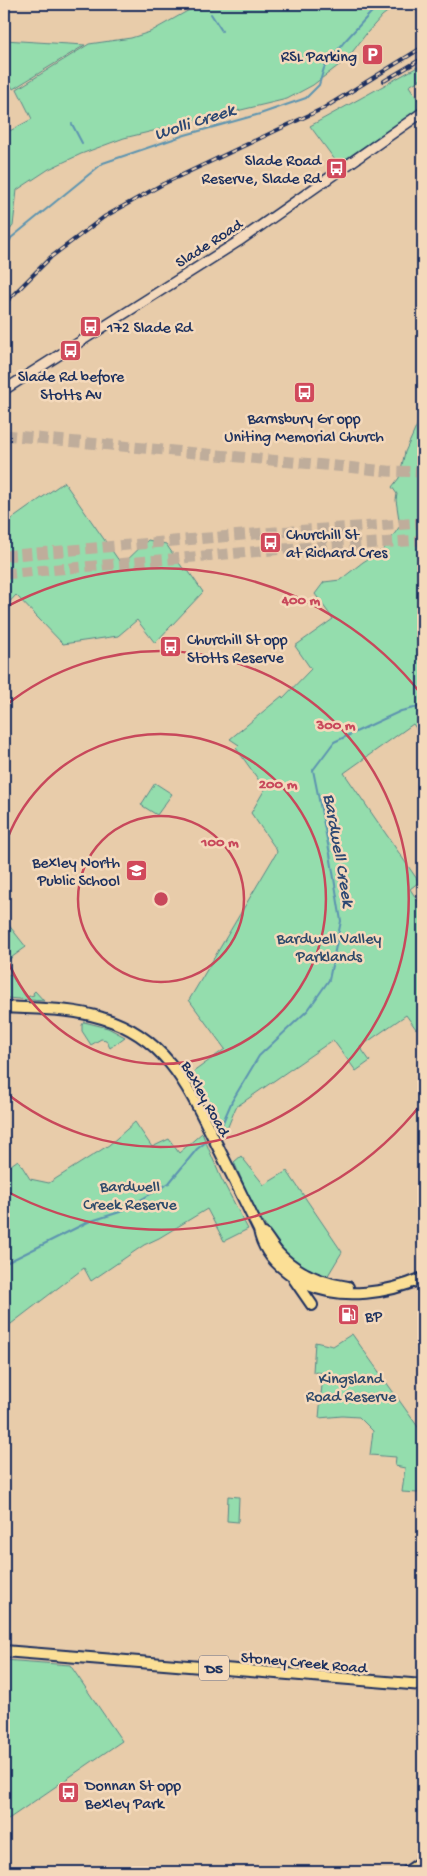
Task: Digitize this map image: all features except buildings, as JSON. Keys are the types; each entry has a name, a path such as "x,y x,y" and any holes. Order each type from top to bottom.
{"main road":[{"name":"Slade Road","path":"4,390 239,241 423,112"},
{"name":"Bexley Road","path":"4,1007 67,1011 110,1020 135,1033 156,1048 176,1070 188,1088 259,1230 294,1267 327,1283 357,1287 423,1278"},
{"name":"Bexley Road","path":"259,1230 261,1239 269,1253 280,1266 300,1282 315,1288 349,1294 368,1293 410,1284 423,1278"},
{"path":"290,1274 312,1305"},
{"name":"Stoney Creek Road","path":"4,1651 423,1685"},
{"path":"407,1872 423,1861"}],"green space":[{"path":"200,4 398,4 382,16 347,59 313,85 287,99 124,138 81,154 49,169 17,190 13,226 4,237 4,134 32,119 17,89 89,44 131,38 150,32"},
{"path":"4,40 85,45 13,89 4,72"},
{"path":"423,64 423,78 409,86 423,107 338,164 310,126"},
{"name":"Bardwell Valley Parklands","path":"423,412 423,738 413,724 344,773 419,882 410,889 423,909 423,1024 416,1029 406,1015 360,1047 370,1061 356,1071 333,1040 236,1107 227,1129 223,1128 189,1075 225,1049 189,1000 277,852 251,813 265,789 236,748 239,745 230,739 282,696 283,698 311,669 295,646 333,619 315,594 324,582 340,580 363,562 383,550 400,526 396,500 397,494 392,487 399,478 405,452"},
{"path":"64,482 122,565 148,540 166,544 184,570 187,569 203,592 155,643 137,620 118,636 63,644 16,595 4,608 4,522 5,524"},
{"path":"155,783 172,794 157,815 141,805"},
{"path":"4,919 26,947 4,963"},
{"path":"10,974 26,997 34,995 35,991 44,1001 6,998 4,995 4,979"},
{"path":"84,1022 108,1028 125,1037 110,1048 106,1040 101,1039 91,1045 82,1031"},
{"name":"Bardwell Creek Reserve","path":"135,1122 152,1147 169,1139 179,1153 202,1133 221,1178 248,1229 224,1241 207,1209 144,1245 91,1281 84,1268 7,1327 4,1323 4,1170 18,1160 30,1179 49,1183 109,1145"},
{"path":"241,1156 264,1185 287,1171 342,1252 327,1277 308,1269 293,1258 271,1234 254,1206 234,1162"},
{"name":"Kingsland Road Reserve","path":"352,1334 423,1434 423,1457 421,1457 418,1493 402,1492 405,1468 395,1466 396,1457 370,1455 373,1431 359,1417 319,1418 323,1373 313,1372 315,1342 333,1346"},
{"path":"228,1496 239,1497 238,1522 227,1521"},
{"path":"4,1660 70,1665 122,1741 4,1822"}],"waterway":[{"name":"Wolli Creek","path":"4,252 11,238 103,163 185,135 260,114 306,98 319,85 324,68 344,42 379,4"},
{"path":"211,14 222,31"},
{"path":"72,124 82,143"},
{"name":"Bardwell Creek","path":"215,1134 220,1129 232,1101 259,1056 308,1010 329,980 341,921 313,770 334,742 401,711 423,706"},
{"name":"Bardwell Creek","path":"4,1264 88,1222 120,1212 169,1183 197,1149 210,1139"}],"tunnel":[{"path":"4,435 388,471 423,472"},
{"path":"4,556 276,532 423,523"},
{"path":"4,574 283,549 423,540"}],"railway":[{"path":"4,304 51,257 104,217 163,184 324,108 423,47"},
{"path":"384,81 423,58"}],"place":[{"name":"RSL Parking","path":"373,55"},
{"name":"Slade Road Reserve, Slade Rd","path":"337,168"},
{"name":"172 Slade Rd","path":"91,326"},
{"name":"Slade Rd before Stotts Av","path":"71,351"},
{"name":"Barnsbury Gr opp Uniting Memorial Church","path":"304,393"},
{"name":"Churchill St at Richard Cres","path":"270,542"},
{"name":"Churchill St opp Stotts Reserve","path":"171,647"},
{"name":"Bexley North Public School","path":"136,870"},
{"name":"BP","path":"349,1315"},
{"name":"Donnan St opp Bexley Park","path":"69,1793"}]}
